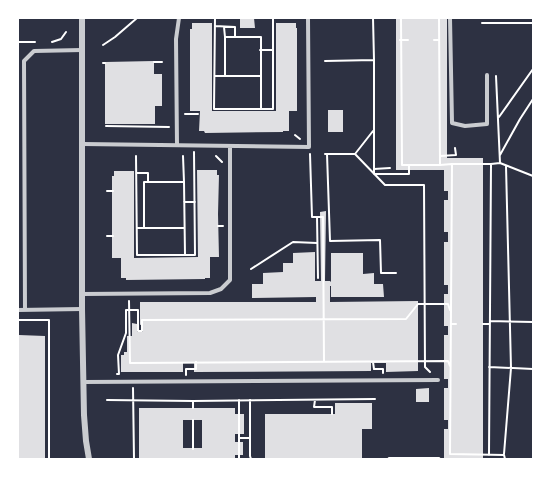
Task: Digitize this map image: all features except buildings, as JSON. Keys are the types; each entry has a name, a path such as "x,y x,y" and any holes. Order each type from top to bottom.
{"street":[{"path":"82,18 83,382 86,441 90,459"},
{"path":"177,145 176,39 179,18"},
{"path":"83,144 309,147 308,18"},
{"path":"450,18 452,123 465,126 487,124 487,75"},
{"path":"25,310 24,61 34,52 82,50"},
{"path":"82,294 210,293 221,289 230,280 230,146"},
{"path":"18,310 82,309"},
{"path":"83,382 438,380"}],"path":[{"path":"103,45 137,18"},
{"path":"215,18 214,109 273,109 273,18"},
{"path":"373,18 374,174"},
{"path":"400,18 402,165 500,164 533,176"},
{"path":"439,18 440,164"},
{"path":"482,22 533,23"},
{"path":"215,26 235,27 235,37"},
{"path":"224,27 225,76"},
{"path":"51,42 61,39 66,32"},
{"path":"224,37 260,37 261,109"},
{"path":"400,40 408,40"},
{"path":"434,40 439,40"},
{"path":"18,42 38,42"},
{"path":"260,50 273,50"},
{"path":"325,61 374,60"},
{"path":"154,62 162,62"},
{"path":"498,118 533,69"},
{"path":"214,76 261,76"},
{"path":"496,76 500,164"},
{"path":"500,156 520,119 533,99"},
{"path":"185,114 198,114"},
{"path":"106,126 177,127"},
{"path":"355,154 374,130"},
{"path":"440,156 456,155 456,148"},
{"path":"396,272 381,273 380,240 330,241 326,154 355,154 385,185 424,185 425,367 438,380"},
{"path":"311,155 312,217 329,217"},
{"path":"136,156 136,255 195,255 194,156"},
{"path":"183,156 185,255"},
{"path":"216,156 224,166"},
{"path":"449,459 452,164"},
{"path":"489,455 491,164"},
{"path":"374,174 409,174 409,165"},
{"path":"505,459 504,455 511,368 506,166"},
{"path":"374,169 390,168"},
{"path":"136,173 148,173 148,182"},
{"path":"144,228 144,182 184,182"},
{"path":"107,191 113,191"},
{"path":"184,202 195,202"},
{"path":"317,217 318,278"},
{"path":"323,217 324,362"},
{"path":"136,228 184,228"},
{"path":"107,236 113,236"},
{"path":"251,269 293,242 317,242"},
{"path":"112,374 119,374 118,355 126,332 126,310 138,310 138,330 142,330 142,320 406,319 418,304 448,304 451,312"},
{"path":"129,310 130,363 374,362 448,360 451,368"},
{"path":"18,320 49,320 49,459"},
{"path":"490,321 533,322"},
{"path":"451,324 456,324"},
{"path":"483,324 490,324"},
{"path":"186,369 196,369 196,362"},
{"path":"374,362 374,369 383,369"},
{"path":"489,367 533,369"},
{"path":"133,382 134,459"},
{"path":"107,400 193,401 375,399"},
{"path":"239,400 239,459"},
{"path":"250,400 251,459"},
{"path":"315,400 314,407 332,407 332,414"},
{"path":"193,401 193,408"},
{"path":"193,420 193,448"},
{"path":"239,438 250,438"},
{"path":"401,458 402,452"},
{"path":"450,454 504,455"},
{"path":"388,459 440,459"}]}
